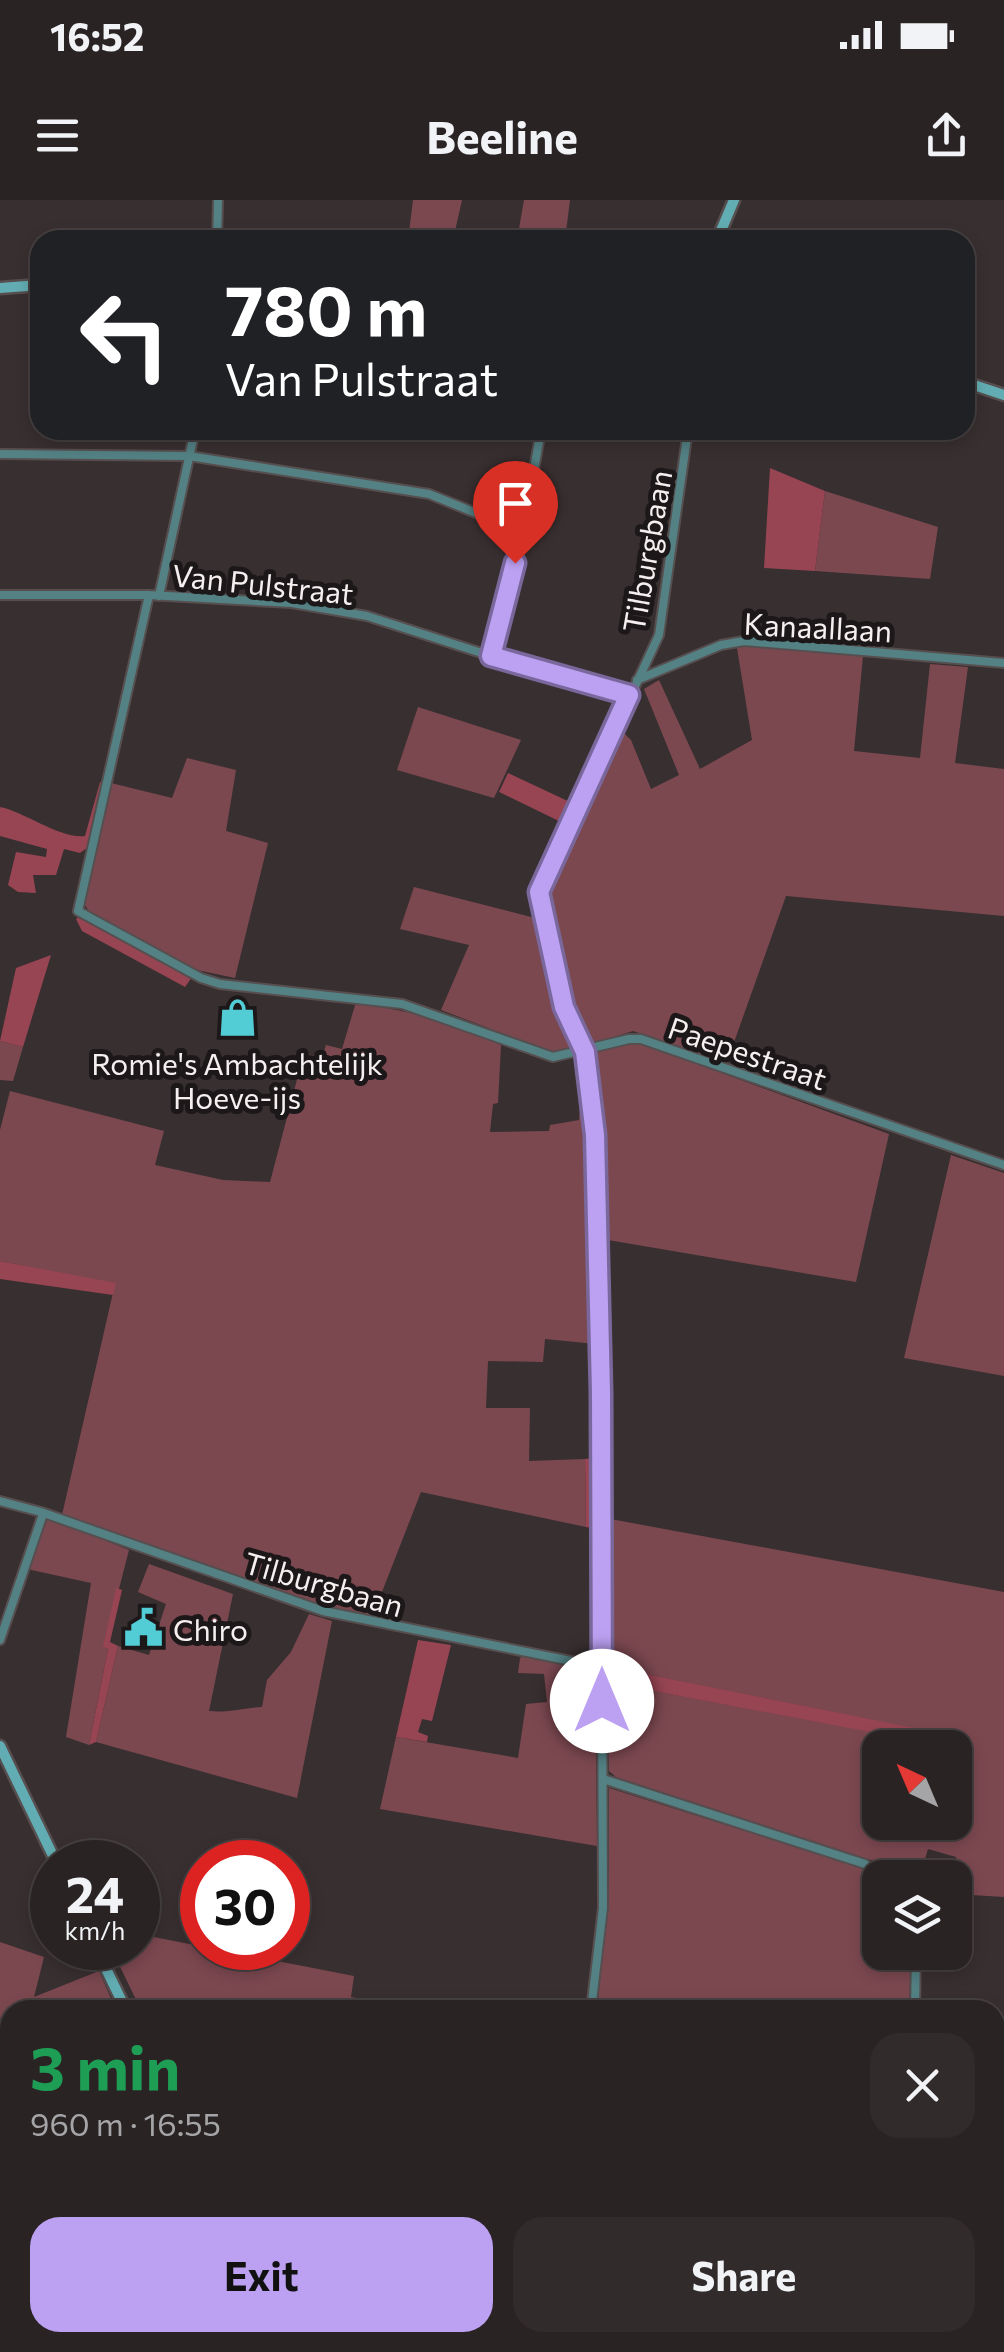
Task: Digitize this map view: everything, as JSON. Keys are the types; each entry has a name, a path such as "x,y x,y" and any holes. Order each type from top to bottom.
{"street":[{"path":"217,230 218,200"},
{"path":"721,230 734,200"},
{"path":"0,288 30,286"},
{"path":"975,385 1004,395"},
{"path":"154,596 193,440"},
{"path":"491,656 523,532 539,440"},
{"name":"Tilburgbaan","path":"592,2000 603,1908 595,1135 585,1052 564,1007 539,892 658,635 687,440"},
{"path":"0,454 189,456 429,494 523,532"},
{"name":"Van Pulstraat","path":"0,595 154,596 292,603 367,616 629,695"},
{"name":"Paepestraat","path":"154,596 78,911 201,978 220,984 402,1004 553,1058 628,1039 641,1040 1004,1166"},
{"name":"Kanaallaan","path":"637,680 721,645 744,640 1004,663"},
{"name":"Tilburgbaan","path":"0,1501 323,1611 602,1667"},
{"path":"0,1640 43,1514"},
{"path":"0,1746 45,1840"},
{"path":"603,1779 862,1863"},
{"path":"107,1970 121,2000"},
{"path":"915,2000 916,1970"}],"shaded area":[{"path":"413,200 462,200 455,230 409,230"},
{"path":"524,200 570,200 566,230 519,230"},
{"path":"770,468 825,491 815,571 764,568"},
{"path":"825,491 938,527 930,579 815,571"},
{"path":"754,644 863,656 854,751 920,758 930,664 968,667 955,763 1004,769 1004,916 786,896 727,1062 633,1031 592,1044 569,1007 546,894 621,730 631,740 651,789 679,775 644,689 659,680 700,769 752,740 737,648"},
{"path":"418,707 521,740 494,798 397,770"},
{"path":"187,758 236,770 226,831 268,843 235,978 197,970 89,911 84,904 111,783 172,798"},
{"path":"508,773 572,803 563,823 499,792"},
{"path":"100,782 88,847 80,853 64,849 56,875 33,875 36,893 18,892 8,885 16,852 46,857 47,849 0,836 0,807 65,833 85,836"},
{"path":"414,887 535,918 559,1010 574,1036 575,1046 549,1051 441,1010 469,945 400,929"},
{"path":"80,916 192,977 185,987 82,931 76,919"},
{"path":"51,955 23,1047 0,1041 16,968"},
{"path":"356,1002 432,1017 501,1045 498,1103 493,1104 490,1132 549,1131 550,1125 579,1120 580,1105 588,1105 596,1344 545,1339 543,1362 488,1361 486,1408 530,1408 529,1461 585,1459 586,1527 421,1492 371,1620 336,1613 62,1515 115,1284 0,1261 0,1130 10,1091 164,1131 155,1165 223,1180 270,1182 304,1053 322,1058 326,1045 342,1049"},
{"path":"0,1041 23,1047 13,1081 0,1080"},
{"path":"627,1043 645,1045 889,1134 856,1282 608,1240 591,1053"},
{"path":"951,1155 1004,1173 1004,1376 904,1358"},
{"path":"0,1261 116,1283 113,1295 0,1279"},
{"path":"596,1458 597,1529 586,1527 585,1459"},
{"path":"50,1518 129,1550 104,1647 108,1649 89,1745 66,1737 91,1583 27,1569 45,1520"},
{"path":"605,1518 1004,1592 1004,1897 972,1895 972,1860 955,1860 956,1857 928,1849 925,1860 871,1860 616,1777 609,1771 606,1682 863,1730 862,1840 972,1840 972,1730 920,1730 606,1666"},
{"path":"149,1564 233,1594 209,1711 262,1707 267,1680 291,1652 309,1614 332,1621 297,1798 96,1742 118,1646 149,1655 166,1604 138,1592"},
{"path":"116,1588 122,1590 110,1642 118,1646 96,1742 89,1745 108,1649 103,1647"},
{"path":"418,1640 451,1645 432,1721 422,1719 418,1732 428,1736 427,1742 396,1737"},
{"path":"523,1656 595,1669 597,1846 380,1809 396,1737 518,1758 526,1704 547,1702 544,1674 518,1673"},
{"path":"606,1666 924,1730 862,1730 606,1682"},
{"path":"609,1788 862,1868 862,1970 910,1970 909,2000 598,2000 609,1896"},
{"path":"160,1938 180,1942 180,1970 310,1967 354,1976 351,1997 368,2000 136,2000 122,1970 160,1970"},
{"path":"0,1942 30,1952 30,1970 41,1970 34,1997 99,1971 112,2000 0,2000"}],"place":[{"name":"Romie's Ambachtelijk Hoeve-ijs","path":"237,1018"},
{"name":"Chiro","path":"143,1628"}],"route":[{"path":"515,563 491,656 629,695 539,892 564,1007 585,1052 595,1135 602,1701"}]}
